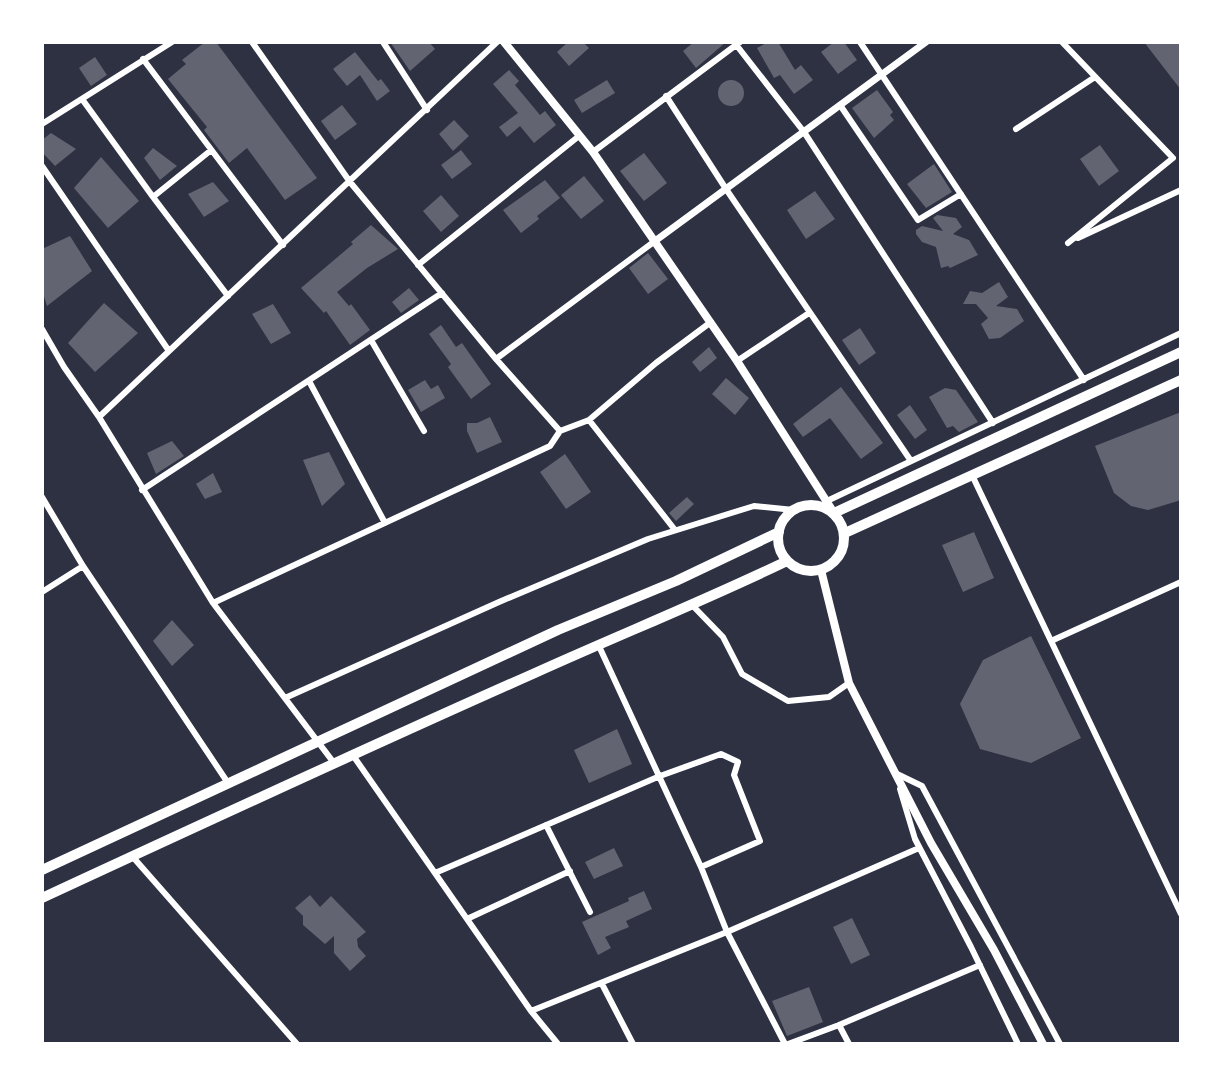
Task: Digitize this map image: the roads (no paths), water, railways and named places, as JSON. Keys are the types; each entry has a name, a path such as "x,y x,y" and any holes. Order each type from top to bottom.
{"highway":[{"path":"834,513 1181,352"},
{"path":"845,533 1181,380"},
{"path":"804,505 825,507 841,522 845,533 841,554 834,563 821,570 802,571 787,561 779,548 779,532 785,517 794,510 804,505"},
{"path":"42,870 558,630 676,581 779,532"},
{"path":"42,898 334,762 598,644 693,606 787,561"}],"main road":[{"path":"504,42 593,152 711,322 834,513"},
{"path":"821,570 849,683 931,843 1043,1044"}],"street":[{"path":"42,124 172,42"},
{"path":"252,42 350,182 496,359 560,431"},
{"path":"383,42 428,110"},
{"path":"99,417 428,110 497,42"},
{"path":"860,42 1084,380"},
{"path":"496,359 926,42"},
{"path":"1062,42 1172,158 1068,243 1181,190"},
{"path":"593,152 736,43 804,132 993,423"},
{"path":"143,59 283,245"},
{"path":"1016,129 1095,77"},
{"path":"666,96 809,313 911,461"},
{"path":"82,99 228,296"},
{"path":"840,105 918,220 961,194"},
{"path":"418,265 579,136"},
{"path":"153,197 210,151"},
{"path":"42,166 169,351"},
{"path":"142,490 442,293"},
{"path":"737,361 809,313"},
{"path":"213,603 550,446 560,431 589,420 656,363 711,322"},
{"path":"42,329 213,603 334,762"},
{"path":"827,500 1181,333"},
{"path":"371,340 424,431"},
{"path":"309,381 385,523"},
{"path":"589,420 675,530"},
{"path":"972,475 1181,914"},
{"path":"42,497 83,566 228,783"},
{"path":"285,698 648,539 754,506 794,510"},
{"path":"42,592 83,566"},
{"path":"1051,641 1181,583"},
{"path":"693,606 723,636 743,674 788,701 829,697 849,683"},
{"path":"598,644 701,867 727,932 786,1044 839,1026 980,965"},
{"path":"352,754 531,1011 558,1044"},
{"path":"435,873 660,776 721,754 738,762 734,775 760,841 701,867"},
{"path":"895,773 919,848 1018,1044"},
{"path":"895,773 922,786 1060,1044"},
{"path":"547,825 590,912"},
{"path":"531,1011 727,932 919,848"},
{"path":"132,856 297,1044"},
{"path":"467,919 570,871"},
{"path":"1174,899 1181,896"},
{"path":"603,984 633,1044"},
{"path":"839,1026 849,1044"}]}
